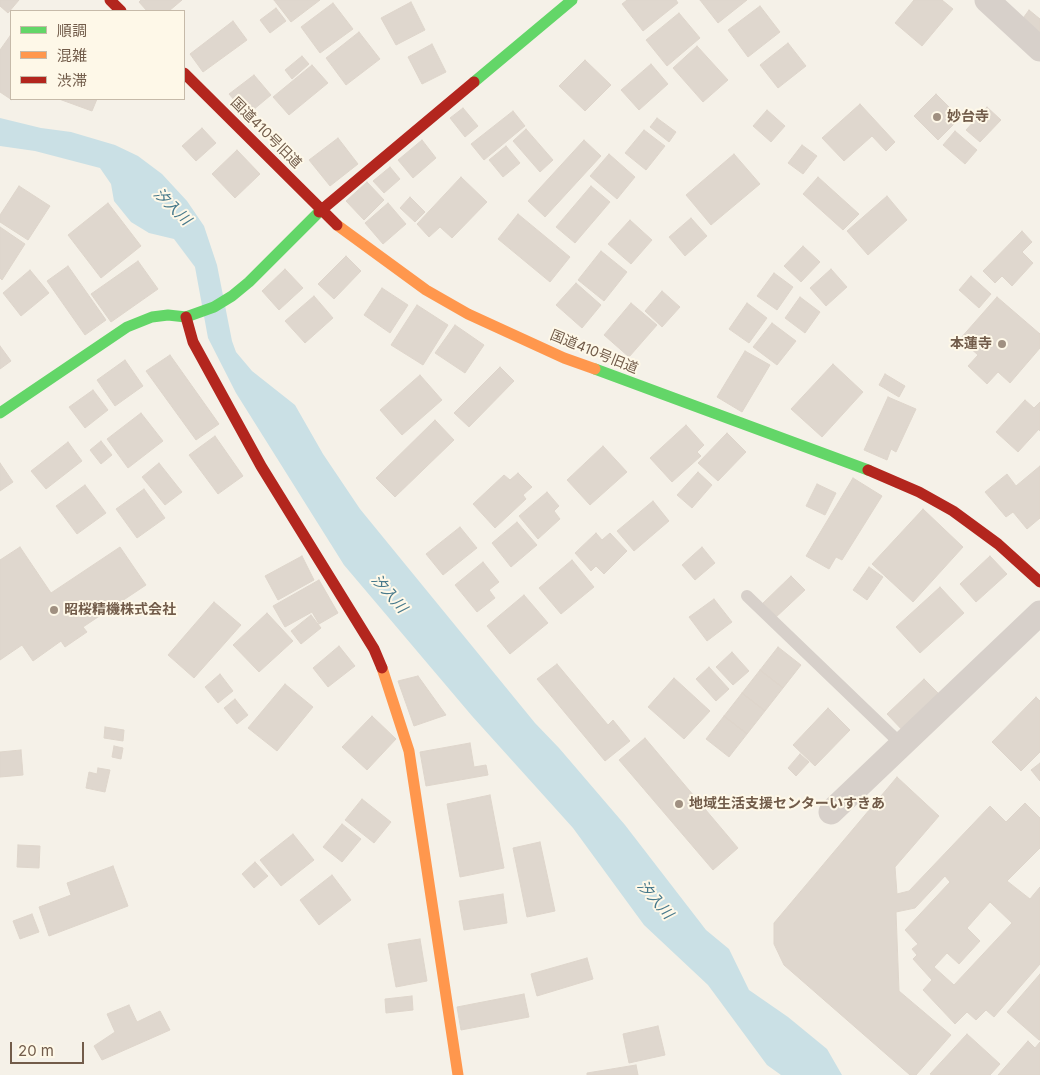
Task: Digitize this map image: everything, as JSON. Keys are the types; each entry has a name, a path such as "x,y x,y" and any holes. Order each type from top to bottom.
{"street":[{"path":"110,0 120,10"},
{"path":"0,412 127,327 152,317 191,315 214,307 249,282 321,209 572,0"},
{"path":"987,0 1040,49"},
{"name":"国道410号旧道","path":"185,74 321,209 388,264 426,290 468,314 564,358 864,468 919,492 953,511 998,544 1040,582"},
{"path":"191,315 193,342 251,449 374,649 384,670 409,751 458,1075"},
{"path":"831,812 1040,613"}],"lane":[{"path":"747,596 902,744"}],"water":[{"name":"汐入川","path":"0,118 41,128 71,132 115,145 138,156 162,174 187,201 204,226 217,265 232,341 236,352 252,371 295,405 323,454 360,509 535,723 625,825 706,930 729,949 749,990 788,1017 827,1049 842,1075 781,1075 767,1065 708,985 644,925 573,828 472,716 344,565 236,393 208,338 195,267 174,239 149,233 131,222 114,201 111,184 100,168 35,151 0,146"}],"building":[{"path":"0,0 19,0 8,13 0,6"},
{"path":"141,0 182,0 170,10 146,10 139,2"},
{"path":"274,0 320,0 291,22"},
{"path":"627,0 676,0 678,3 643,31 622,4"},
{"path":"700,0 747,0 718,23"},
{"path":"914,0 942,0 953,9 922,46 895,23"},
{"path":"411,2 425,30 396,45 381,18"},
{"path":"333,3 353,29 320,53 301,27"},
{"path":"760,6 780,32 748,57 728,30"},
{"path":"276,8 286,21 270,33 260,20"},
{"path":"1029,10 1040,19 1040,31 1037,34 1021,21"},
{"path":"679,13 700,38 667,66 646,40"},
{"path":"233,21 247,40 203,72 190,54"},
{"path":"359,32 380,59 346,85 326,58"},
{"path":"10,36 10,99 0,92 0,50"},
{"path":"788,43 806,66 778,88 760,65"},
{"path":"432,44 446,72 422,84 408,57"},
{"path":"697,46 728,80 703,102 673,68"},
{"path":"302,56 309,64 292,79 285,70"},
{"path":"585,60 611,85 585,111 559,86"},
{"path":"651,64 668,84 639,110 621,90"},
{"path":"312,65 328,83 289,115 273,97"},
{"path":"254,75 271,95 247,115 229,94"},
{"name":"妙台寺","path":"936,94 960,118 938,140 914,116"},
{"path":"62,100 97,100 92,111"},
{"path":"860,104 895,142 886,151 872,136 844,161 822,138"},
{"name":"妙台寺","path":"987,107 1001,120 980,142 966,130"},
{"path":"463,108 478,126 465,137 450,118"},
{"path":"767,110 785,126 771,142 753,126"},
{"path":"513,111 525,126 484,160 471,144"},
{"path":"657,118 676,132 669,142 650,127"},
{"path":"202,128 216,143 196,161 182,146"},
{"path":"526,129 553,160 540,172 513,141"},
{"path":"644,130 665,146 646,170 625,153"},
{"name":"妙台寺","path":"955,131 977,150 965,164 943,145"},
{"path":"338,138 358,164 330,186 309,160"},
{"path":"422,140 436,158 413,178 398,160"},
{"path":"584,140 601,156 545,217 528,201"},
{"path":"802,145 817,156 803,174 788,163"},
{"path":"506,146 520,163 503,177 489,160"},
{"path":"237,150 260,174 235,198 212,174"},
{"path":"609,154 635,177 617,199 590,176"},
{"path":"734,154 760,184 711,225 686,195"},
{"path":"390,167 400,179 384,193 373,181"},
{"path":"461,177 487,202 452,238 440,227 429,237 417,224"},
{"path":"818,177 859,214 843,230 803,194"},
{"path":"367,182 384,200 364,220 346,201"},
{"path":"19,186 50,206 28,240 0,222 0,215"},
{"path":"591,186 610,202 575,243 556,227"},
{"path":"887,196 907,220 868,255 847,231"},
{"path":"410,197 425,212 415,222 400,208"},
{"path":"108,203 141,246 101,278 68,235"},
{"path":"388,203 406,224 383,244 365,223"},
{"path":"518,214 570,257 550,282 498,239"},
{"path":"691,218 707,236 685,256 669,237"},
{"path":"630,220 652,240 631,264 608,244"},
{"path":"0,227 25,244 2,280 0,278"},
{"path":"1022,231 1032,242 1022,252 1033,263 1012,286 1002,276 995,283 983,271"},
{"path":"803,246 820,262 801,282 784,266"},
{"path":"601,251 627,272 604,301 578,280"},
{"path":"346,256 361,271 334,299 318,284"},
{"path":"138,261 158,289 111,322 91,294"},
{"path":"68,266 106,320 85,335 47,281"},
{"path":"285,269 303,288 279,310 262,291"},
{"path":"831,269 847,287 826,306 810,288"},
{"path":"30,270 49,293 21,316 3,293"},
{"path":"774,273 793,287 777,310 757,296"},
{"path":"971,276 991,294 979,308 959,290"},
{"path":"576,283 601,305 582,328 556,305"},
{"path":"382,288 408,305 390,333 364,315"},
{"path":"662,291 680,307 662,327 645,311"},
{"path":"314,296 333,318 305,343 285,321"},
{"path":"800,297 820,312 805,333 785,318"},
{"name":"本蓮寺","path":"997,297 1040,334 1040,348 1010,383 998,372 987,384 968,366 978,355 960,339"},
{"path":"631,303 657,325 629,357 604,335"},
{"path":"747,303 767,318 749,343 729,329"},
{"path":"417,305 448,325 423,365 391,345"},
{"path":"772,323 796,341 777,365 753,347"},
{"path":"455,325 484,345 465,373 435,353"},
{"path":"0,346 11,361 0,369"},
{"path":"745,351 770,365 742,412 717,397"},
{"path":"170,355 219,424 196,440 146,371"},
{"path":"125,360 143,386 115,406 97,380"},
{"path":"833,364 863,392 822,437 791,409"},
{"path":"500,367 514,381 469,427 454,413"},
{"path":"885,374 905,386 899,397 879,385"},
{"path":"420,375 442,400 402,435 380,410"},
{"path":"93,390 108,410 85,428 69,407"},
{"path":"888,397 916,409 896,452 891,449 887,460 864,450"},
{"path":"1025,400 1034,408 1040,402 1040,431 1039,429 1018,452 996,432"},
{"path":"141,413 163,441 128,468 107,439"},
{"path":"435,420 454,440 395,497 376,478"},
{"path":"686,425 704,445 697,452 701,456 672,482 650,458"},
{"path":"727,433 746,452 718,481 698,463"},
{"path":"215,436 243,476 218,494 189,455"},
{"path":"101,441 112,455 101,464 90,450"},
{"path":"68,442 82,461 46,489 31,471"},
{"path":"603,446 627,472 590,505 567,480"},
{"path":"0,463 13,482 0,491"},
{"path":"159,463 182,492 165,505 142,477"},
{"path":"1040,466 1040,518 1027,529 1013,512 1006,517 985,492 1007,474 1016,486"},
{"path":"698,472 712,485 692,508 677,495"},
{"path":"518,473 532,487 523,495 526,499 495,528 473,504 504,475 510,480"},
{"path":"853,478 882,496 842,560 836,557 829,569 806,556"},
{"path":"817,484 836,493 825,515 806,506"},
{"path":"85,485 106,513 77,534 56,506"},
{"path":"144,489 165,518 137,538 116,509"},
{"path":"547,492 559,506 554,511 560,519 538,539 519,516"},
{"path":"653,501 669,521 634,551 617,531"},
{"path":"923,509 963,547 913,602 872,564"},
{"path":"517,522 537,545 511,567 492,543"},
{"path":"460,527 477,548 443,575 426,554"},
{"path":"596,533 602,540 610,533 627,551 604,574 596,566 591,571 575,553"},
{"name":"昭桜精機株式会社","path":"20,547 51,593 120,547 146,585 83,627 87,632 65,647 61,641 33,661 22,645 0,660 0,560"},
{"path":"702,547 715,563 695,580 682,565"},
{"path":"302,556 314,580 278,600 265,576"},
{"path":"990,556 1007,574 976,602 960,584"},
{"path":"572,560 594,587 561,614 539,588"},
{"path":"483,562 499,582 489,590 495,598 477,612 455,585"},
{"path":"869,567 883,577 867,600 853,590"},
{"path":"791,576 805,590 774,619 761,605"},
{"path":"319,580 338,613 319,624 312,612 285,627 273,606"},
{"path":"940,587 964,613 920,653 896,627"},
{"path":"524,595 548,623 510,654 487,626"},
{"path":"714,599 732,622 707,641 689,617"},
{"path":"214,602 241,625 194,678 168,655"},
{"path":"267,613 293,641 259,672 233,645"},
{"path":"311,615 321,628 301,644 291,631"},
{"path":"339,646 355,666 328,687 313,668"},
{"path":"778,647 801,665 783,688 760,670"},
{"path":"732,652 749,671 733,685 716,667"},
{"path":"557,664 608,725 613,720 630,741 605,761 537,679"},
{"path":"709,667 729,689 716,701 696,679"},
{"path":"760,670 783,688 765,711 742,693"},
{"path":"220,674 233,691 218,703 205,687"},
{"path":"418,676 446,715 414,726 398,681"},
{"path":"674,678 710,711 684,739 648,707"},
{"path":"924,679 944,699 907,735 887,714"},
{"path":"285,684 313,707 277,751 248,728"},
{"path":"742,693 765,711 747,734 724,716"},
{"path":"1036,697 1040,701 1040,752 1021,771 992,742"},
{"path":"235,699 248,715 237,724 224,708"},
{"path":"828,708 850,730 815,766 793,745"},
{"path":"372,716 396,739 367,770 342,747"},
{"path":"724,716 747,734 729,757 706,739"},
{"path":"105,727 124,730 123,741 104,738"},
{"name":"地域生活支援センターいすきあ","path":"645,738 738,848 713,870 619,760"},
{"path":"470,743 474,767 486,765 488,775 426,786 420,752"},
{"path":"114,746 123,748 121,759 112,757"},
{"path":"21,750 23,775 0,777 0,752"},
{"path":"800,754 809,762 796,776 788,768"},
{"path":"1040,763 1040,781 1031,770"},
{"path":"98,768 110,770 105,792 86,788 89,772 97,774"},
{"path":"897,777 939,816 895,867 897,894 909,891 990,806 1006,822 1025,803 1040,818 1040,848 1007,881 1030,899 1040,887 1040,964 994,1017 986,1010 976,1020 967,1012 955,1024 923,990 932,980 913,959 917,955 912,949 918,944 905,930 950,882 945,876 915,908 896,912 899,991 951,1035 916,1075 910,1075 784,965 774,944 774,923","holes":["990,902 1012,923 954,985 934,967 947,953 959,964 980,941 967,928"]},
{"path":"490,795 504,868 460,877 447,804"},
{"path":"362,799 391,822 374,843 345,820"},
{"path":"342,824 361,839 342,862 323,847"},
{"path":"293,834 314,860 281,886 260,860"},
{"path":"540,842 555,911 527,917 513,848"},
{"path":"18,845 40,846 39,868 17,867"},
{"path":"255,862 268,876 254,888 242,874"},
{"path":"113,866 128,906 49,936 39,907 71,895 67,883"},
{"path":"332,875 351,900 319,925 300,900"},
{"path":"503,894 507,923 464,930 459,901"},
{"path":"32,914 39,932 20,939 13,921"},
{"path":"420,939 427,981 396,987 388,944"},
{"path":"587,958 593,979 537,996 531,974"},
{"path":"1040,974 1040,1040 1039,1040 1007,1012"},
{"path":"524,994 529,1017 461,1030 457,1007"},
{"path":"412,996 413,1010 386,1013 385,999"},
{"path":"129,1005 137,1022 160,1011 170,1030 102,1060 94,1046 115,1032 107,1014"},
{"path":"658,1026 665,1055 629,1063 623,1034"},
{"path":"967,1034 1000,1064 990,1075 930,1074"},
{"path":"1028,1041 1035,1048 1040,1042 1040,1075 998,1075"},
{"path":"636,1065 638,1075 587,1075 587,1073"}],"traffic: fast":[{"path":"474,82 572,0"},
{"path":"0,413 127,327 152,317 168,315 186,317 214,307 232,296 249,282 319,212"},
{"path":"595,369 868,470"}],"traffic: slow":[{"path":"337,225 426,290 468,314 564,358 595,369"},
{"path":"382,668 409,751 458,1075"}],"traffic: jam":[{"path":"110,0 120,10"},
{"path":"185,74 337,225"},
{"path":"319,212 474,82"},
{"path":"186,317 193,342 261,466 374,649 382,668"},
{"path":"868,470 919,492 953,511 998,544 1040,582"}],"place":[{"name":"妙台寺","path":"937,117"},
{"name":"本蓮寺","path":"1002,344"},
{"name":"昭桜精機株式会社","path":"54,610"},
{"name":"地域生活支援センターいすきあ","path":"679,804"}]}
